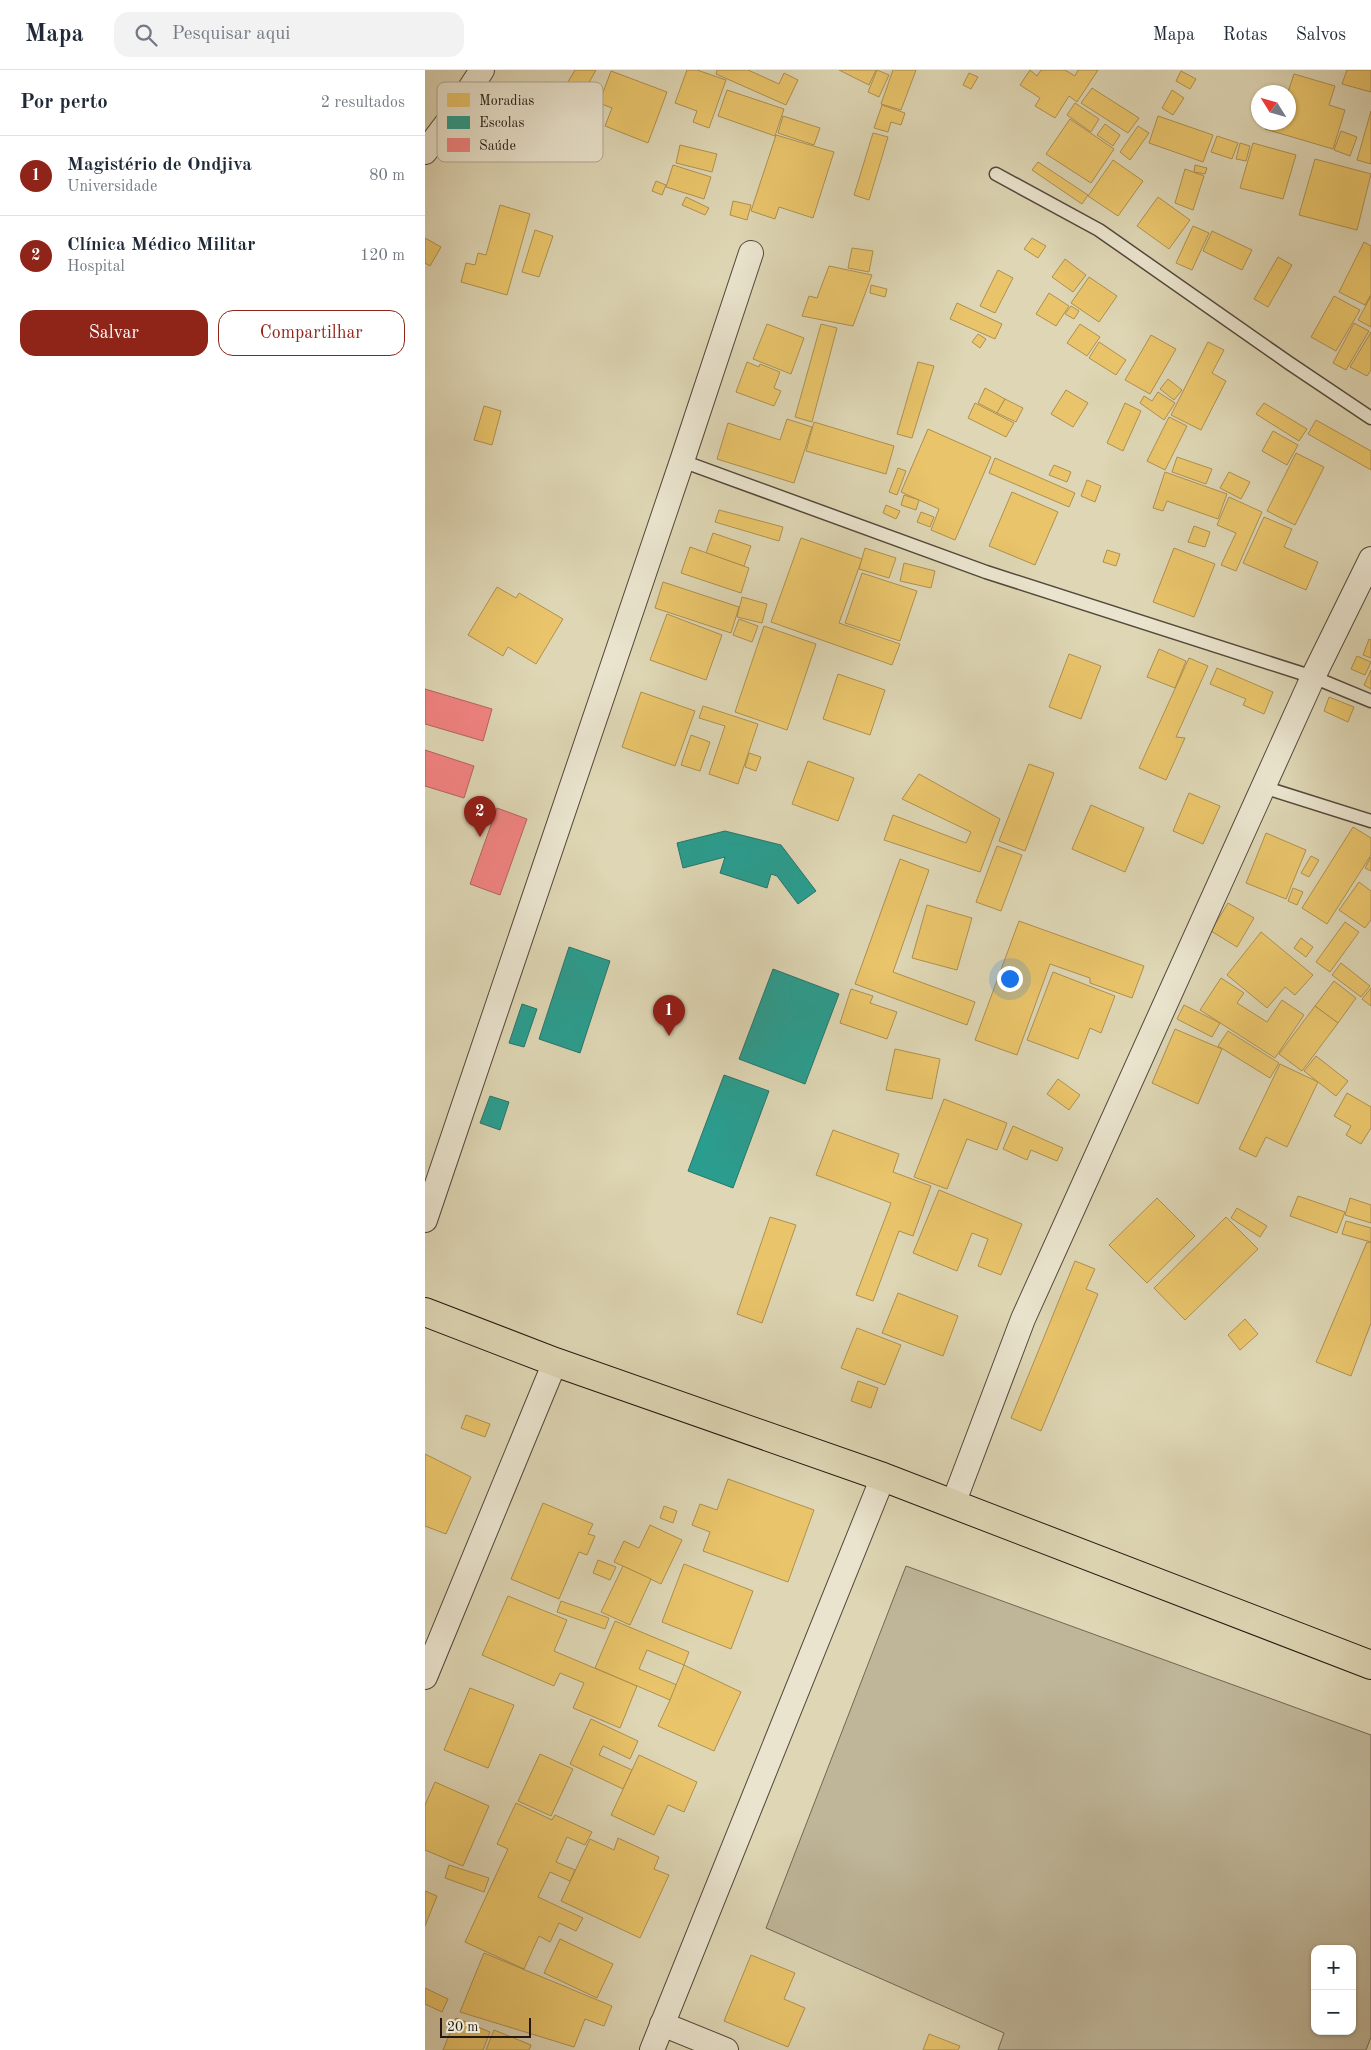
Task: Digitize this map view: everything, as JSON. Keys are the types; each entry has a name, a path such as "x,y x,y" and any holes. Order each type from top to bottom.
{"main road":[{"path":"425,1312 555,1362 883,1477 1371,1665"}],"street":[{"path":"474,82 482,70"},
{"path":"425,152 437,136"},
{"path":"425,1220 751,253"},
{"path":"953,1504 1023,1319 1313,676 1371,559"},
{"path":"425,1677 555,1362"},
{"path":"652,2050 883,1477"},
{"path":"662,2024 726,2050"}],"lane":[{"path":"996,174 1099,230 1371,418"},
{"path":"682,461 986,572 1313,676 1371,701"},
{"path":"1263,787 1371,820"}],"shaded area":[{"path":"906,1566 1371,1735 1371,2037 1366,2050 998,2050 1004,2033 766,1928"}],"building: Moradias":[{"path":"575,70 596,70 589,82 568,82"},
{"path":"687,70 697,70 726,80 709,128 693,122 697,111 675,103"},
{"path":"717,70 748,70 779,84 784,73 798,80 786,105 716,74"},
{"path":"839,70 876,70 869,85"},
{"path":"877,70 889,75 879,97 868,92"},
{"path":"893,70 916,70 901,110 881,104"},
{"path":"1030,70 1037,76 1041,70 1065,70 1075,76 1078,70 1098,70 1077,102 1069,96 1055,118 1035,106 1040,98 1020,85"},
{"path":"1347,70 1371,70 1371,92 1342,84"},
{"path":"611,71 667,92 648,143 605,126 612,108 603,105 603,92"},
{"path":"1181,71 1196,79 1190,89 1176,81"},
{"path":"969,73 978,77 971,89 963,85"},
{"path":"1294,74 1335,86 1329,105 1345,110 1333,149 1268,130 1296,130 1296,85 1290,85"},
{"path":"1092,88 1139,118 1128,133 1081,103"},
{"path":"727,90 784,109 775,136 718,116"},
{"path":"1172,90 1184,98 1173,115 1162,108"},
{"path":"1075,103 1099,119 1091,132 1067,115"},
{"path":"882,105 905,113 901,125 891,122 888,132 874,128"},
{"path":"1371,111 1371,164 1357,160"},
{"path":"783,116 820,128 814,145 778,133"},
{"path":"1158,116 1213,135 1203,162 1149,143"},
{"path":"1070,119 1114,149 1091,183 1046,154"},
{"path":"1105,124 1120,135 1113,146 1097,135"},
{"path":"1138,126 1149,133 1130,160 1120,152"},
{"path":"1341,131 1357,137 1350,156 1334,150"},
{"path":"873,133 888,137 869,200 854,195"},
{"path":"776,135 834,152 813,218 779,207 775,219 751,211"},
{"path":"1217,136 1238,143 1232,159 1211,152"},
{"path":"1240,143 1250,146 1246,161 1236,159"},
{"path":"1253,143 1296,155 1283,199 1240,188"},
{"path":"680,145 717,154 712,172 676,163"},
{"path":"1315,159 1371,174 1357,230 1299,215"},
{"path":"1113,160 1143,181 1118,216 1088,196"},
{"path":"1038,162 1088,195 1082,204 1032,170"},
{"path":"673,165 711,177 704,199 666,187"},
{"path":"1195,165 1207,168 1205,174 1194,172"},
{"path":"1185,169 1204,176 1193,210 1175,203"},
{"path":"656,181 666,185 662,195 652,191"},
{"path":"686,197 709,208 705,215 682,205"},
{"path":"1158,197 1190,220 1169,249 1137,226"},
{"path":"733,201 751,205 747,220 730,215"},
{"path":"500,205 530,214 507,295 461,282 466,263 475,265 478,253 486,255"},
{"path":"1193,226 1209,233 1192,270 1176,263"},
{"path":"535,230 553,236 539,277 522,272"},
{"path":"1212,231 1252,250 1242,270 1203,251"},
{"path":"425,238 441,247 430,266 425,263"},
{"path":"1032,238 1046,246 1038,258 1024,249"},
{"path":"1364,242 1371,246 1371,294 1365,305 1339,292"},
{"path":"852,248 873,251 869,272 848,268"},
{"path":"1278,257 1292,265 1268,307 1254,299"},
{"path":"1065,259 1086,275 1073,292 1052,277"},
{"path":"829,266 872,275 853,326 802,316 809,296 817,298"},
{"path":"998,270 1013,278 995,313 980,306"},
{"path":"1089,277 1117,296 1099,322 1071,303"},
{"path":"871,285 887,289 885,297 870,293"},
{"path":"1049,293 1069,306 1056,326 1036,314"},
{"path":"1334,296 1360,310 1336,351 1311,337"},
{"path":"1371,296 1371,327 1358,320"},
{"path":"957,303 1002,324 995,339 950,319"},
{"path":"1071,306 1079,311 1074,319 1065,314"},
{"path":"1354,323 1369,331 1346,370 1333,363"},
{"path":"767,324 804,338 791,374 753,359"},
{"path":"821,324 837,328 812,422 795,417"},
{"path":"1080,324 1100,337 1087,356 1067,343"},
{"path":"1371,332 1371,370 1367,376 1350,367"},
{"path":"978,334 986,339 980,348 972,342"},
{"path":"1151,335 1176,349 1150,394 1125,380"},
{"path":"1099,342 1126,360 1116,375 1089,358"},
{"path":"1208,342 1224,350 1212,373 1226,381 1201,430 1171,415"},
{"path":"747,362 759,367 760,364 780,372 774,388 781,391 774,406 736,392"},
{"path":"918,362 934,366 912,438 897,434"},
{"path":"1168,379 1182,390 1174,400 1160,389"},
{"path":"985,388 1005,399 997,413 978,403"},
{"path":"1066,390 1088,403 1073,427 1051,414"},
{"path":"1158,392 1175,403 1164,420 1140,403 1144,396 1152,401"},
{"path":"1005,399 1023,408 1016,422 997,413"},
{"path":"975,403 1014,423 1006,437 968,418"},
{"path":"1125,403 1141,411 1123,451 1107,443"},
{"path":"1264,403 1307,429 1299,441 1256,414"},
{"path":"484,406 501,411 492,445 474,440"},
{"path":"1169,417 1187,426 1165,470 1147,461"},
{"path":"787,419 812,427 794,483 717,459 728,423 780,440"},
{"path":"1316,420 1371,451 1371,470 1308,434"},
{"path":"814,422 894,446 886,474 806,451"},
{"path":"928,429 991,457 955,540 931,530 939,509 901,492"},
{"path":"1273,431 1298,445 1287,465 1262,451"},
{"path":"1296,453 1324,467 1295,525 1267,511"},
{"path":"1177,457 1212,469 1206,484 1172,472"},
{"path":"995,458 1075,493 1069,507 989,473"},
{"path":"1054,465 1071,472 1067,482 1049,475"},
{"path":"898,468 906,471 897,495 889,492"},
{"path":"1165,472 1227,494 1218,519 1167,501 1163,511 1153,508"},
{"path":"1229,472 1250,482 1241,499 1220,488"},
{"path":"1087,480 1101,486 1095,502 1081,496"},
{"path":"1012,492 1058,512 1035,565 989,546"},
{"path":"904,495 919,500 916,510 901,505"},
{"path":"1229,497 1262,512 1236,571 1221,565 1236,533 1217,525"},
{"path":"886,505 900,511 896,519 883,513"},
{"path":"719,510 783,527 779,541 715,522"},
{"path":"921,512 934,517 930,527 917,522"},
{"path":"1264,517 1292,529 1284,547 1318,562 1306,590 1243,563"},
{"path":"1194,526 1210,532 1205,547 1188,542"},
{"path":"713,533 751,546 744,566 706,553"},
{"path":"801,538 862,559 839,623 900,644 892,665 771,622"},
{"path":"690,547 749,568 741,593 681,573"},
{"path":"865,548 896,558 889,578 859,569"},
{"path":"1174,548 1215,564 1194,617 1153,602"},
{"path":"1107,550 1120,554 1116,566 1103,562"},
{"path":"904,563 935,571 931,588 900,581"},
{"path":"862,573 917,591 900,641 845,623"},
{"path":"663,582 739,607 731,633 655,608"},
{"path":"497,587 516,598 519,593 563,619 536,664 508,647 503,656 468,635"},
{"path":"742,597 767,604 762,623 737,617"},
{"path":"667,614 722,635 706,680 650,660"},
{"path":"739,619 758,626 752,642 733,635"},
{"path":"764,626 816,644 787,730 735,712"},
{"path":"1369,639 1371,640 1371,658 1363,655"},
{"path":"1159,649 1186,661 1175,688 1147,677"},
{"path":"1069,654 1101,666 1081,719 1049,707"},
{"path":"1357,656 1371,662 1365,675 1351,669"},
{"path":"1189,658 1208,666 1176,737 1185,738 1166,780 1139,768"},
{"path":"1217,668 1273,692 1264,714 1243,705 1246,699 1210,684"},
{"path":"1371,670 1371,689 1364,685"},
{"path":"838,674 885,690 870,735 823,719"},
{"path":"641,692 695,711 675,766 622,747"},
{"path":"1329,697 1354,707 1348,722 1324,711"},
{"path":"703,706 758,724 738,784 709,774 725,726 699,718"},
{"path":"691,735 710,742 700,771 681,765"},
{"path":"749,753 761,757 756,771 745,767"},
{"path":"808,761 854,778 838,821 792,804"},
{"path":"1029,764 1054,773 1025,851 999,841"},
{"path":"919,774 1000,819 980,872 884,840 893,815 966,843 971,832 902,799"},
{"path":"1189,793 1220,806 1203,844 1173,831"},
{"path":"1091,805 1144,828 1125,872 1072,849"},
{"path":"1353,827 1371,838 1371,855 1327,924 1302,908"},
{"path":"1266,833 1306,850 1286,899 1246,883"},
{"path":"997,846 1022,855 1001,911 976,902"},
{"path":"1311,856 1319,860 1309,877 1301,873"},
{"path":"1371,857 1371,871 1365,868"},
{"path":"900,859 929,870 893,972 975,1002 967,1025 855,984"},
{"path":"1359,882 1371,891 1371,920 1365,928 1339,910"},
{"path":"1293,888 1303,892 1297,905 1288,901"},
{"path":"1228,903 1254,918 1237,947 1211,931"},
{"path":"927,905 972,918 957,970 912,958"},
{"path":"1019,921 1144,966 1132,998 1090,983 1090,978 1050,964 1017,1055 975,1040"},
{"path":"1345,922 1359,932 1330,972 1316,962"},
{"path":"1261,932 1313,975 1295,995 1285,987 1267,1008 1227,975"},
{"path":"1301,938 1313,947 1306,957 1294,948"},
{"path":"1341,963 1370,986 1361,997 1332,975"},
{"path":"1053,972 1115,996 1101,1033 1090,1028 1078,1059 1027,1040"},
{"path":"1221,978 1244,993 1237,1003 1267,1022 1282,1000 1304,1015 1275,1058 1200,1010"},
{"path":"1334,981 1356,998 1338,1023 1315,1006"},
{"path":"1371,988 1371,1006 1362,999"},
{"path":"851,989 873,996 870,1003 897,1012 887,1039 840,1023"},
{"path":"1184,1005 1220,1023 1212,1037 1177,1019"},
{"path":"1315,1006 1338,1023 1302,1071 1279,1054"},
{"path":"1175,1029 1222,1049 1198,1104 1152,1083"},
{"path":"1228,1031 1279,1063 1270,1078 1218,1046"},
{"path":"895,1049 940,1059 932,1099 886,1090"},
{"path":"1316,1056 1348,1081 1336,1096 1304,1071"},
{"path":"1280,1064 1318,1082 1287,1147 1266,1137 1256,1157 1239,1149"},
{"path":"1058,1079 1080,1095 1069,1110 1047,1094"},
{"path":"1347,1093 1371,1107 1371,1128 1361,1144 1346,1135 1351,1126 1334,1116"},
{"path":"944,1099 1007,1123 997,1150 967,1139 947,1189 914,1177"},
{"path":"1013,1126 1063,1148 1057,1161 1031,1150 1027,1160 1003,1149"},
{"path":"833,1130 899,1154 893,1172 931,1186 913,1236 899,1231 873,1301 856,1295 891,1203 816,1175"},
{"path":"939,1190 1022,1224 1001,1275 978,1266 988,1239 972,1233 957,1271 913,1253"},
{"path":"1298,1196 1345,1212 1337,1233 1290,1216"},
{"path":"1157,1198 1195,1236 1147,1283 1109,1245"},
{"path":"1350,1198 1371,1205 1371,1223 1345,1215"},
{"path":"1237,1208 1267,1226 1260,1237 1231,1218"},
{"path":"770,1217 796,1225 762,1323 737,1314"},
{"path":"1226,1217 1258,1249 1185,1320 1154,1288"},
{"path":"1346,1221 1371,1228 1371,1242 1342,1234"},
{"path":"1367,1242 1371,1243 1371,1323 1351,1376 1316,1362"},
{"path":"1075,1261 1095,1269 1086,1289 1098,1294 1041,1431 1011,1418"},
{"path":"898,1293 958,1316 943,1356 882,1333"},
{"path":"1245,1319 1258,1334 1240,1350 1228,1335"},
{"path":"857,1328 901,1345 885,1385 841,1368"},
{"path":"858,1381 878,1388 871,1408 851,1401"},
{"path":"466,1415 490,1424 485,1437 461,1428"},
{"path":"425,1454 471,1477 446,1534 425,1526"},
{"path":"728,1479 814,1510 788,1582 703,1551 710,1532 692,1525 700,1504 717,1510"},
{"path":"543,1503 593,1524 588,1534 595,1536 587,1555 579,1552 559,1599 511,1579"},
{"path":"664,1506 677,1511 673,1523 660,1518"},
{"path":"650,1525 682,1540 661,1584 614,1562 624,1541 639,1548"},
{"path":"598,1560 616,1567 610,1580 593,1573"},
{"path":"684,1564 753,1591 731,1649 662,1622"},
{"path":"623,1566 651,1579 630,1625 601,1612"},
{"path":"508,1596 567,1620 554,1651 637,1686 620,1728 573,1708 584,1683 560,1673 554,1686 482,1655"},
{"path":"561,1601 609,1618 605,1629 557,1612"},
{"path":"615,1621 689,1652 684,1665 647,1650 639,1669 677,1685 670,1700 595,1668"},
{"path":"684,1665 741,1692 714,1751 658,1726"},
{"path":"470,1688 514,1705 488,1768 444,1750"},
{"path":"591,1719 638,1741 630,1759 603,1746 599,1755 632,1770 623,1789 570,1764"},
{"path":"540,1754 573,1769 551,1816 518,1801"},
{"path":"639,1755 697,1782 684,1812 668,1805 654,1835 611,1815"},
{"path":"435,1782 489,1806 463,1866 425,1850 425,1805"},
{"path":"516,1803 552,1820 555,1815 592,1832 585,1845 567,1837 556,1862 575,1870 570,1881 550,1872 538,1897 583,1918 576,1931 559,1923 550,1942 539,1936 524,1969 465,1942 508,1849 497,1844"},
{"path":"618,1838 659,1857 654,1869 669,1875 640,1938 561,1901 590,1839 614,1850"},
{"path":"449,1865 489,1878 484,1892 445,1878"},
{"path":"425,1891 437,1896 425,1926"},
{"path":"560,1939 613,1964 597,1998 544,1973"},
{"path":"484,1953 612,2006 604,2026 585,2019 574,2047 460,2012"},
{"path":"751,1955 795,1973 784,1999 805,2008 788,2047 724,2021"},
{"path":"425,1988 448,1999 442,2012 425,2004"},
{"path":"456,2018 490,2032 483,2050 443,2050"},
{"path":"494,2030 531,2045 529,2050 486,2050"},
{"path":"929,2034 960,2046 958,2050 923,2050"}],"building: Escolas":[{"path":"725,831 781,845 816,891 798,904 777,876 771,874 767,888 720,873 725,857 683,868 677,843"},
{"path":"569,947 610,961 580,1053 539,1039"},
{"path":"773,969 839,994 805,1084 739,1059"},
{"path":"522,1004 537,1009 524,1047 509,1043"},
{"path":"724,1075 769,1091 733,1188 688,1171"},
{"path":"490,1096 509,1102 500,1130 480,1123"}],"building: Saúde":[{"path":"425,689 492,709 483,741 425,724"},
{"path":"425,750 474,766 464,798 425,786"},
{"path":"497,808 527,819 500,895 470,884"}],"place":[{"name":"Clínica Médico Militar","path":"480,837"},
{"name":"Magistério de Ondjiva","path":"669,1036"}]}
